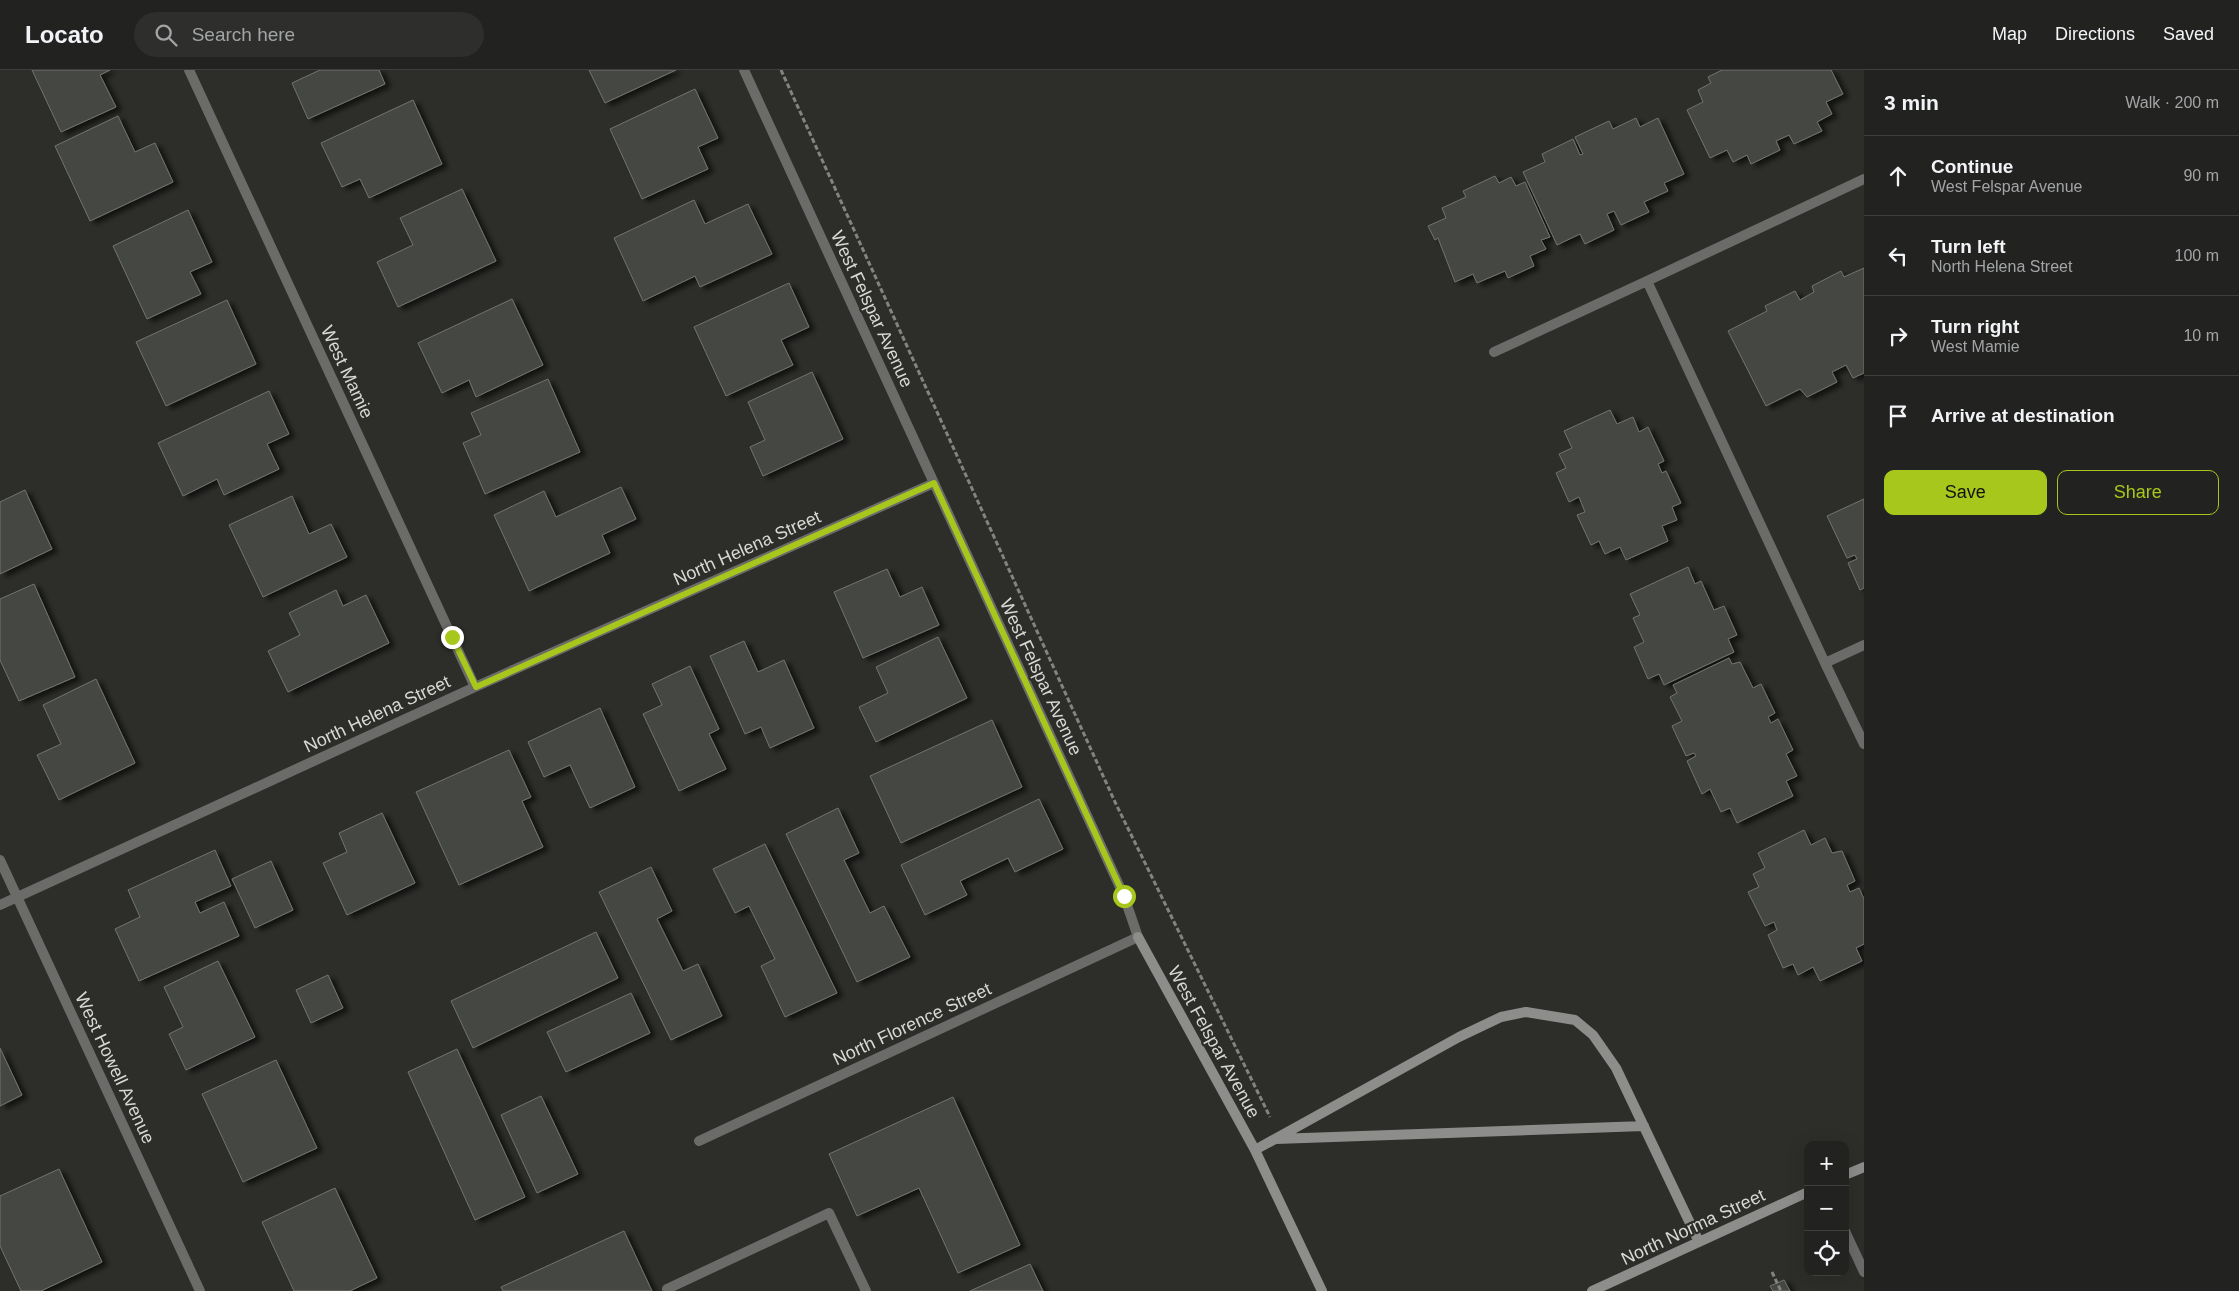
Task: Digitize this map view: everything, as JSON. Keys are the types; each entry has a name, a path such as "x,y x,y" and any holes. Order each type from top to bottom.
{"street":[{"name":"West Mamie","path":"189,70 476,687"},
{"name":"West Felspar Avenue","path":"744,70 1124,896 1138,938 1255,1150 1322,1291"},
{"path":"1494,352 1864,179"},
{"path":"1647,281 1864,744"},
{"name":"North Helena Street","path":"0,905 476,687 934,483"},
{"path":"1825,663 1864,645"},
{"name":"West Howell Avenue","path":"0,860 200,1291"},
{"name":"North Florence Street","path":"699,1141 1138,938"},
{"path":"1255,1150 1459,1037 1501,1017 1526,1012 1575,1020 1593,1035 1616,1068 1698,1242"},
{"path":"1276,1137 1644,1126"},
{"path":"1849,1173 1864,1166"},
{"name":"North Norma Street","path":"1592,1291 1804,1194"},
{"path":"668,1291 667,1289 829,1213 866,1291"},
{"path":"1849,1240 1864,1272"}],"path":[{"path":"781,70 1115,802 1276,1137"},
{"path":"1772,1272 1781,1291"}],"building":[{"path":"32,70 110,70 100,75 116,107 61,132"},
{"path":"320,70 379,70 385,84 308,119 292,83"},
{"path":"589,70 676,70 605,103"},
{"path":"1722,70 1831,70 1843,94 1826,102 1832,114 1817,122 1822,131 1794,144 1789,135 1776,141 1780,150 1751,164 1747,155 1733,162 1727,150 1710,158 1687,110 1703,102 1698,90 1711,83 1708,77"},
{"path":"695,89 718,138 698,147 708,169 642,199 610,129"},
{"path":"413,100 442,164 369,198 360,179 342,187 321,143"},
{"path":"118,116 135,152 155,143 173,182 90,221 55,146"},
{"path":"1636,118 1640,127 1658,118 1684,174 1664,183 1668,191 1644,202 1649,212 1621,225 1614,211 1607,214 1614,230 1585,244 1580,234 1557,245 1523,172 1545,162 1542,154 1573,139 1580,155 1583,154 1575,137 1609,121 1613,129"},
{"path":"1495,176 1499,183 1511,177 1516,186 1525,182 1550,237 1541,240 1546,249 1530,256 1534,266 1508,278 1505,271 1477,283 1473,274 1455,282 1438,238 1435,240 1428,226 1446,218 1442,208 1466,197 1463,191"},
{"path":"462,189 496,261 398,307 377,262 413,245 400,218"},
{"path":"694,200 705,224 748,204 772,254 700,287 695,276 643,301 614,238"},
{"path":"188,210 212,262 190,272 201,294 147,319 113,246"},
{"path":"1864,268 1864,373 1853,378 1846,365 1832,372 1837,382 1807,397 1800,389 1766,406 1728,331 1767,311 1765,306 1795,291 1800,300 1814,292 1812,286 1841,271 1844,277"},
{"path":"789,283 809,327 781,340 793,365 726,396 694,327"},
{"path":"512,299 543,365 476,397 469,380 442,393 418,343"},
{"path":"227,300 256,364 166,406 136,342"},
{"path":"812,372 843,439 763,476 750,447 765,440 748,402"},
{"path":"548,379 580,452 485,494 463,443 481,435 471,413"},
{"path":"269,391 289,434 267,444 279,469 224,495 217,479 183,496 158,443"},
{"path":"1610,410 1617,424 1633,417 1639,432 1648,427 1664,461 1658,464 1662,473 1666,471 1681,503 1672,507 1677,520 1662,526 1668,541 1626,560 1620,547 1605,554 1599,541 1591,545 1577,515 1585,512 1579,497 1569,502 1556,473 1566,468 1559,454 1572,448 1564,431"},
{"path":"621,487 636,519 602,535 610,553 529,591 494,515 544,491 556,517"},
{"path":"25,490 52,549 0,574 0,502"},
{"path":"292,496 309,534 331,524 347,557 263,597 229,525"},
{"path":"1864,499 1864,588 1860,590 1848,563 1857,559 1855,555 1847,558 1827,516"},
{"path":"1688,567 1695,584 1701,581 1714,610 1724,606 1737,635 1728,639 1734,652 1664,685 1659,674 1648,679 1634,647 1644,642 1633,618 1640,615 1630,594"},
{"path":"887,569 900,597 922,587 939,625 863,658 834,592"},
{"path":"34,584 75,677 19,701 0,660 0,599"},
{"path":"336,590 343,606 366,595 389,643 288,692 268,651 300,635 289,613"},
{"path":"938,637 967,698 876,742 859,707 888,693 876,667"},
{"path":"744,641 758,672 784,660 814,728 770,748 761,727 745,734 710,656"},
{"path":"1729,658 1732,664 1740,662 1753,688 1761,684 1775,713 1768,717 1771,723 1778,719 1793,750 1786,754 1797,776 1786,781 1793,796 1737,823 1730,808 1721,812 1710,789 1702,794 1687,761 1696,756 1694,753 1686,756 1672,726 1682,721 1670,697 1677,693 1673,685"},
{"path":"690,666 719,729 709,734 726,769 679,791 643,714 662,705 652,684"},
{"path":"96,679 135,763 59,800 37,755 61,744 43,705"},
{"path":"600,708 635,787 590,808 570,765 544,777 528,742"},
{"path":"992,720 1022,787 901,843 870,776"},
{"path":"509,750 531,797 522,801 543,847 459,885 416,792"},
{"path":"1039,799 1063,849 1015,872 1008,858 960,881 967,895 925,915 901,865"},
{"path":"838,808 859,853 844,860 870,913 884,906 910,957 857,982 786,834"},
{"path":"382,813 415,883 347,915 323,863 347,852 339,833"},
{"path":"1804,830 1811,845 1825,838 1832,853 1842,851 1855,881 1847,885 1850,892 1859,888 1864,899 1864,944 1856,948 1862,961 1820,981 1813,967 1798,975 1793,964 1783,968 1768,935 1777,930 1774,922 1765,926 1748,892 1759,887 1753,874 1765,868 1758,853"},
{"path":"765,844 837,993 785,1017 761,966 775,959 749,906 735,913 713,869"},
{"path":"215,850 231,886 195,902 200,913 224,902 239,936 139,981 115,929 140,917 128,890"},
{"path":"271,861 293,910 255,928 232,879"},
{"path":"651,867 672,911 657,919 683,971 698,964 722,1016 671,1040 599,892"},
{"path":"596,932 618,978 473,1048 451,1001"},
{"path":"218,961 255,1037 186,1070 169,1034 183,1027 164,987"},
{"path":"328,975 343,1008 311,1023 296,990"},
{"path":"631,993 650,1033 566,1072 547,1032"},
{"path":"0,1048 22,1095 0,1106"},
{"path":"457,1049 525,1197 475,1220 408,1072"},
{"path":"276,1060 317,1148 243,1182 202,1094"},
{"path":"541,1096 578,1174 537,1193 501,1115"},
{"path":"953,1097 1020,1245 958,1273 919,1188 857,1216 829,1154"},
{"path":"59,1169 102,1262 41,1291 21,1291 0,1246 0,1196"},
{"path":"335,1188 377,1278 350,1291 294,1291 262,1222"},
{"path":"624,1231 652,1291 503,1291 501,1287"},
{"path":"1030,1264 1043,1291 970,1291"},
{"path":"1784,1280 1790,1291 1773,1291 1770,1286"}],"route":[{"path":"452,637 476,687 934,483 1124,896"}]}
